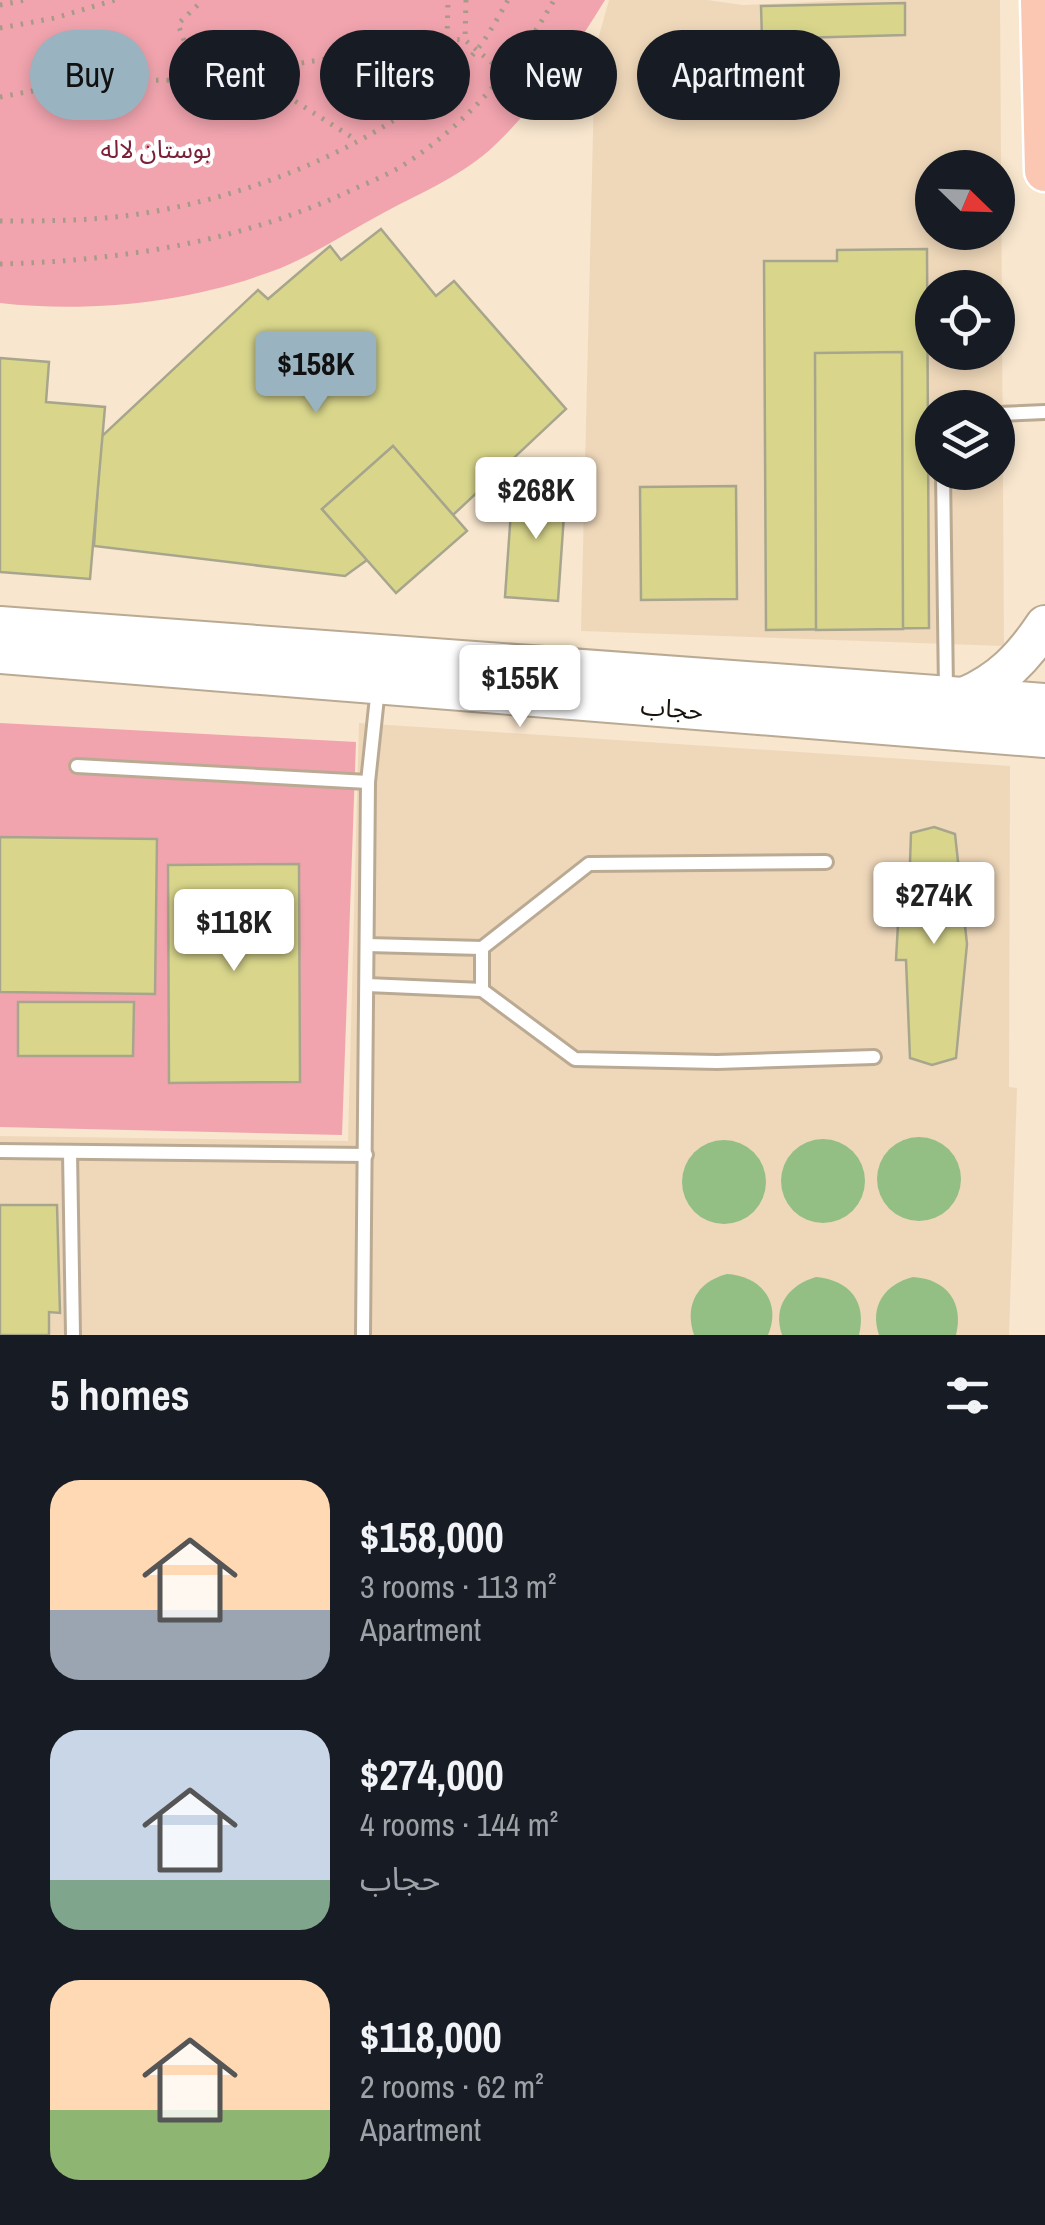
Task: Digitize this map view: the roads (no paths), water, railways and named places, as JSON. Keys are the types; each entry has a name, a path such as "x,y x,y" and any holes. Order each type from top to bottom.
{"main road":[{"path":"1041,0 1045,171"},
{"path":"955,696 1003,676 1045,625"},
{"name":"حجاب","path":"0,626 1045,738"},
{"name":"حجاب","path":"0,654 1045,702"}],"lane":[{"path":"1015,413 1045,412"},
{"path":"944,490 955,696"},
{"path":"363,1335 368,782 380,669"},
{"path":"77,766 368,782"},
{"path":"366,945 482,948 589,864 826,862"},
{"path":"482,948 482,990"},
{"path":"366,985 482,990 575,1059 717,1062 874,1057"},
{"path":"0,1151 366,1155"},
{"path":"70,1152 73,1335"}],"park label":[{"name":"بوستان لاله","path":"156,149"}]}
